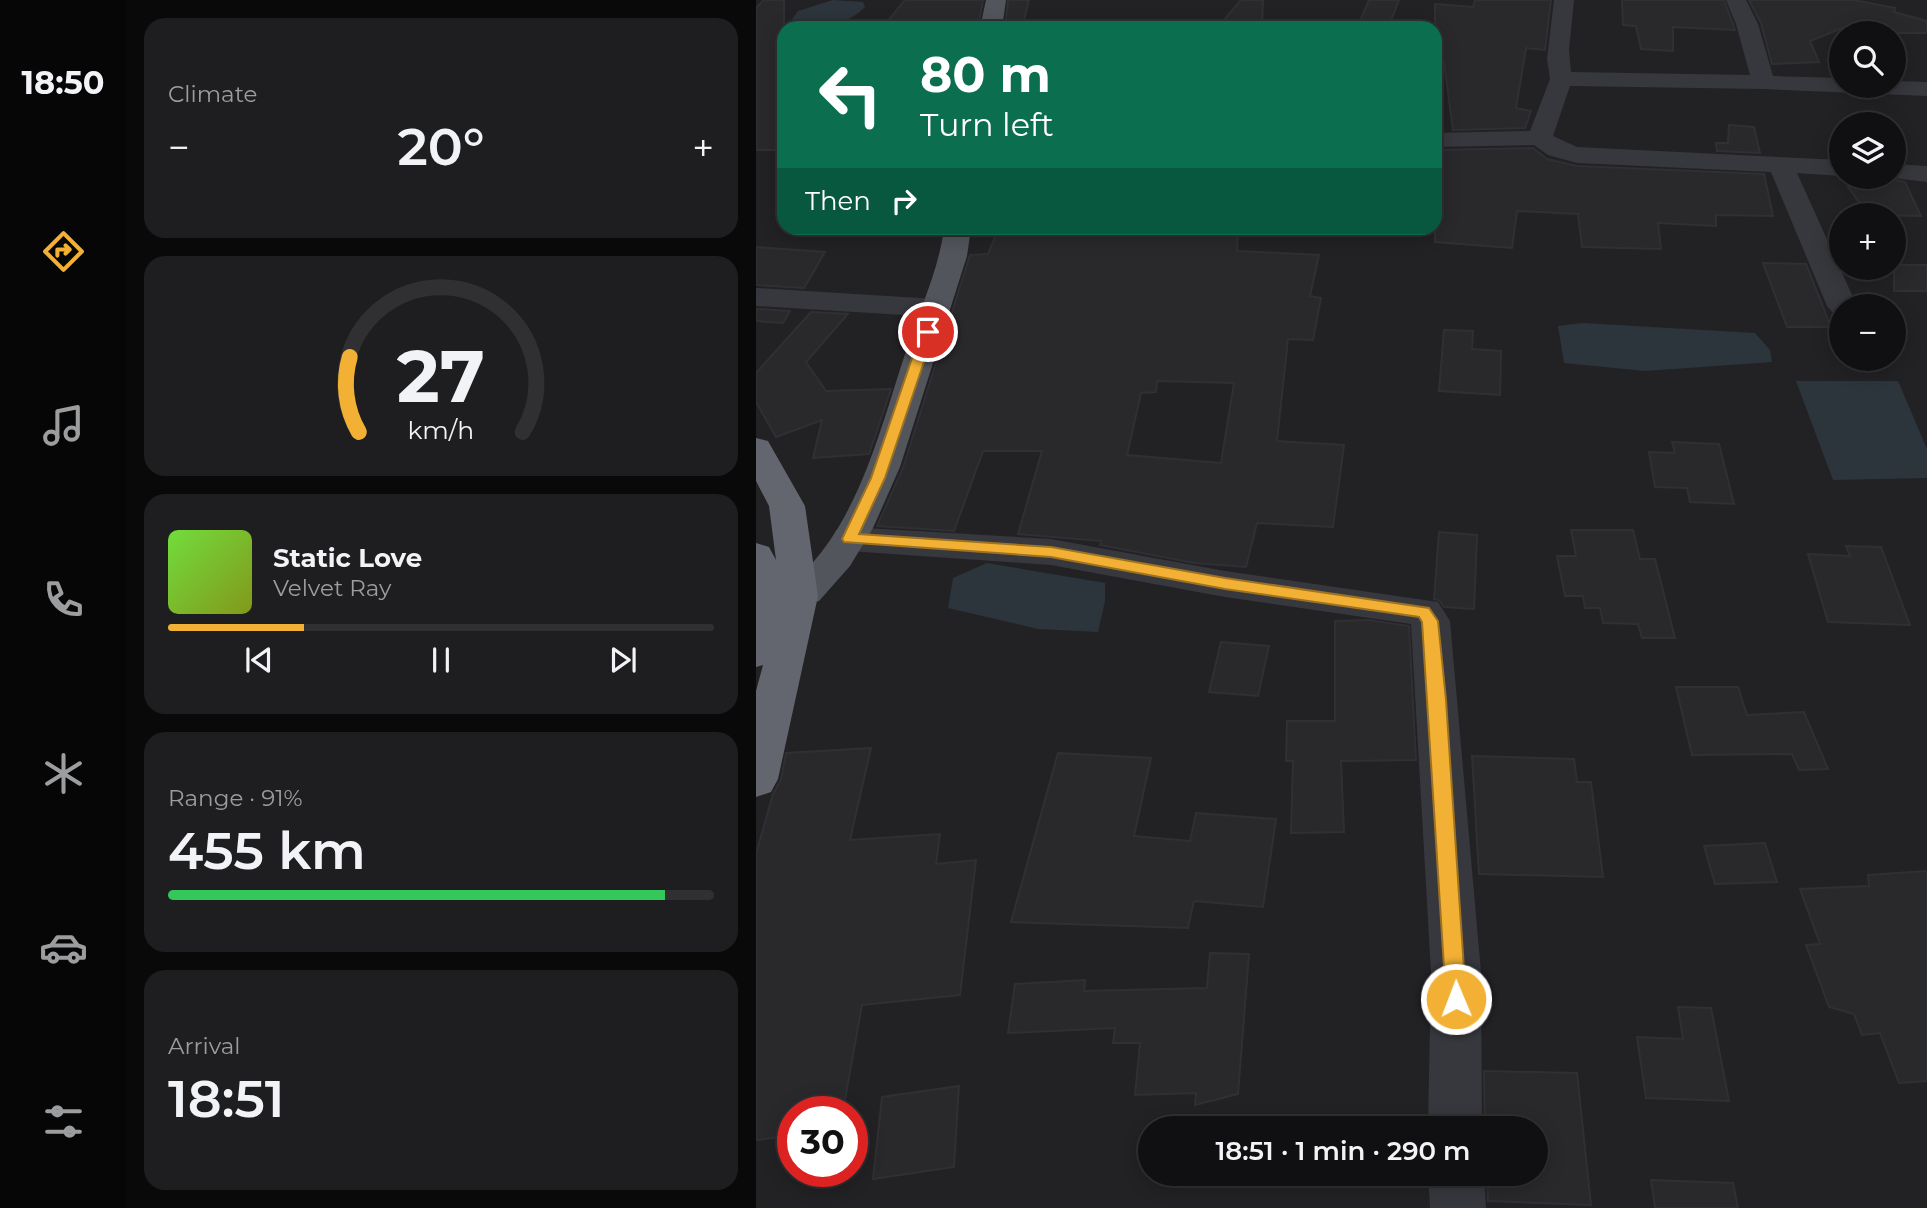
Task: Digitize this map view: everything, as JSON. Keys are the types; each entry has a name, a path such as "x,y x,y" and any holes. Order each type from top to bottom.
{"highway":[{"path":"756,449 787,506 783,600 756,779"},
{"path":"756,556 783,600"},
{"path":"756,652 783,600"}],"main road":[{"path":"992,21 996,0"},
{"path":"783,600 815,584 849,539 878,478 936,308 956,235"}],"street":[{"path":"1541,138 1561,79 1555,54 1561,36 1564,0"},
{"path":"1736,0 1746,23 1763,82"},
{"path":"1561,79 1763,82 1927,89"},
{"path":"1442,140 1541,138 1557,150 1577,155 1829,167"},
{"path":"1780,164 1837,294"},
{"path":"1906,173 1927,174"},
{"path":"756,297 936,308"},
{"path":"849,539 1051,552 1225,584 1424,612 1430,621 1456,972 1455,1116"},
{"path":"1457,1186 1458,1208"}],"shaded area":[{"path":"756,0 1927,0 1927,1208 756,1208"},
{"path":"833,0 863,2 865,7 843,21 794,21 792,19 798,11"},
{"path":"777,23 777,26 756,24"},
{"path":"1583,323 1755,333 1770,350 1772,362 1645,371 1564,363 1558,326"},
{"path":"1796,381 1898,381 1927,449 1927,478 1833,480"},
{"path":"987,563 1105,583 1105,601 1098,632 1038,629 948,608 953,578"}],"building":[{"path":"764,0 784,0 784,21 777,21 777,150 756,150 756,8"},
{"path":"905,0 983,0 979,21 888,21"},
{"path":"1008,0 1029,0 1024,21 1006,21"},
{"path":"1241,0 1263,0 1262,21 1223,21"},
{"path":"1369,0 1399,0 1391,21 1360,21"},
{"path":"1475,0 1551,0 1545,50 1526,48 1516,108 1531,111 1525,128 1453,130 1442,62 1442,21 1435,21 1435,4 1473,7"},
{"path":"1622,0 1724,0 1735,30 1673,27 1673,51 1641,49 1636,26 1623,25"},
{"path":"1749,0 1854,0 1895,8 1894,12 1927,21 1927,33 1906,33 1906,21 1829,21 1829,33 1810,41 1819,62 1772,64 1761,23"},
{"path":"1729,125 1754,127 1760,153 1717,151 1716,143 1728,143"},
{"path":"1533,148 1547,159 1577,166 1764,174 1773,216 1716,215 1716,226 1658,223 1661,249 1582,247 1578,214 1517,211 1512,248 1435,242 1435,235 1442,235 1442,150"},
{"path":"1906,184 1921,216 1906,216 1906,203 1859,203 1849,189 1906,189"},
{"path":"997,235 1238,235 1237,251 1319,255 1310,296 1321,298 1313,340 1288,339 1277,441 1344,445 1333,527 1257,523 1246,567 1194,563 1100,545 1101,541 1018,534 1042,451 983,451 954,531 877,526 903,468 970,255 988,254","holes":["1157,381 1234,383 1221,463 1127,455 1141,393 1156,392"]},
{"path":"756,247 825,252 804,288 756,285"},
{"path":"1763,263 1806,264 1829,322 1829,327 1787,327"},
{"path":"1906,265 1927,265 1927,291 1894,291 1894,280 1906,280"},
{"path":"756,309 790,311 783,323 756,321"},
{"path":"811,312 848,314 806,362 826,391 891,389 869,454 813,458 822,420 776,437 756,402 756,373"},
{"path":"1444,330 1473,331 1472,349 1501,351 1500,395 1439,391"},
{"path":"1672,442 1719,444 1734,504 1690,502 1687,488 1655,487 1649,452 1675,453"},
{"path":"1571,530 1633,530 1640,559 1655,559 1675,638 1642,638 1638,624 1603,623 1600,608 1585,608 1583,596 1565,596 1557,556 1576,556"},
{"path":"1439,532 1477,535 1474,609 1444,607 1440,601 1434,599"},
{"path":"1846,546 1881,547 1910,625 1828,622 1808,554 1850,556"},
{"path":"1369,620 1409,626 1416,760 1341,761 1344,832 1291,833 1293,761 1286,761 1287,721 1335,721 1335,621"},
{"path":"1221,642 1269,646 1258,696 1209,692"},
{"path":"1676,687 1738,687 1747,715 1804,712 1828,769 1799,770 1792,754 1692,755"},
{"path":"871,748 850,840 940,834 936,864 976,860 960,995 862,1005 846,1096 777,1096 777,1138 756,1140 756,854 773,794 781,780 786,753"},
{"path":"1058,753 1151,758 1134,836 1190,841 1196,813 1276,819 1263,907 1194,901 1188,928 1011,922"},
{"path":"1472,756 1574,759 1577,782 1591,782 1603,877 1479,874"},
{"path":"1765,843 1777,882 1715,884 1704,846"},
{"path":"1927,871 1927,1081 1899,1083 1880,1033 1862,1035 1854,1014 1829,1007 1806,945 1820,944 1800,889 1869,886 1868,875"},
{"path":"1210,953 1249,954 1238,1094 1195,1105 1196,1093 1135,1095 1140,1043 1113,1043 1115,1028 1008,1033 1015,984 1085,980 1084,991 1207,988"},
{"path":"1678,1007 1711,1008 1729,1101 1646,1098 1637,1037 1683,1039"},
{"path":"1484,1071 1577,1073 1591,1205 1488,1201 1487,1186 1548,1186 1548,1116 1485,1116"},
{"path":"959,1086 954,1167 873,1179 882,1097"},
{"path":"1651,1180 1733,1183 1738,1208 1655,1208"}],"route":[{"path":"928,332 878,478 849,539 1051,552 1225,584 1424,612 1430,621 1437,700 1456,999"}]}
